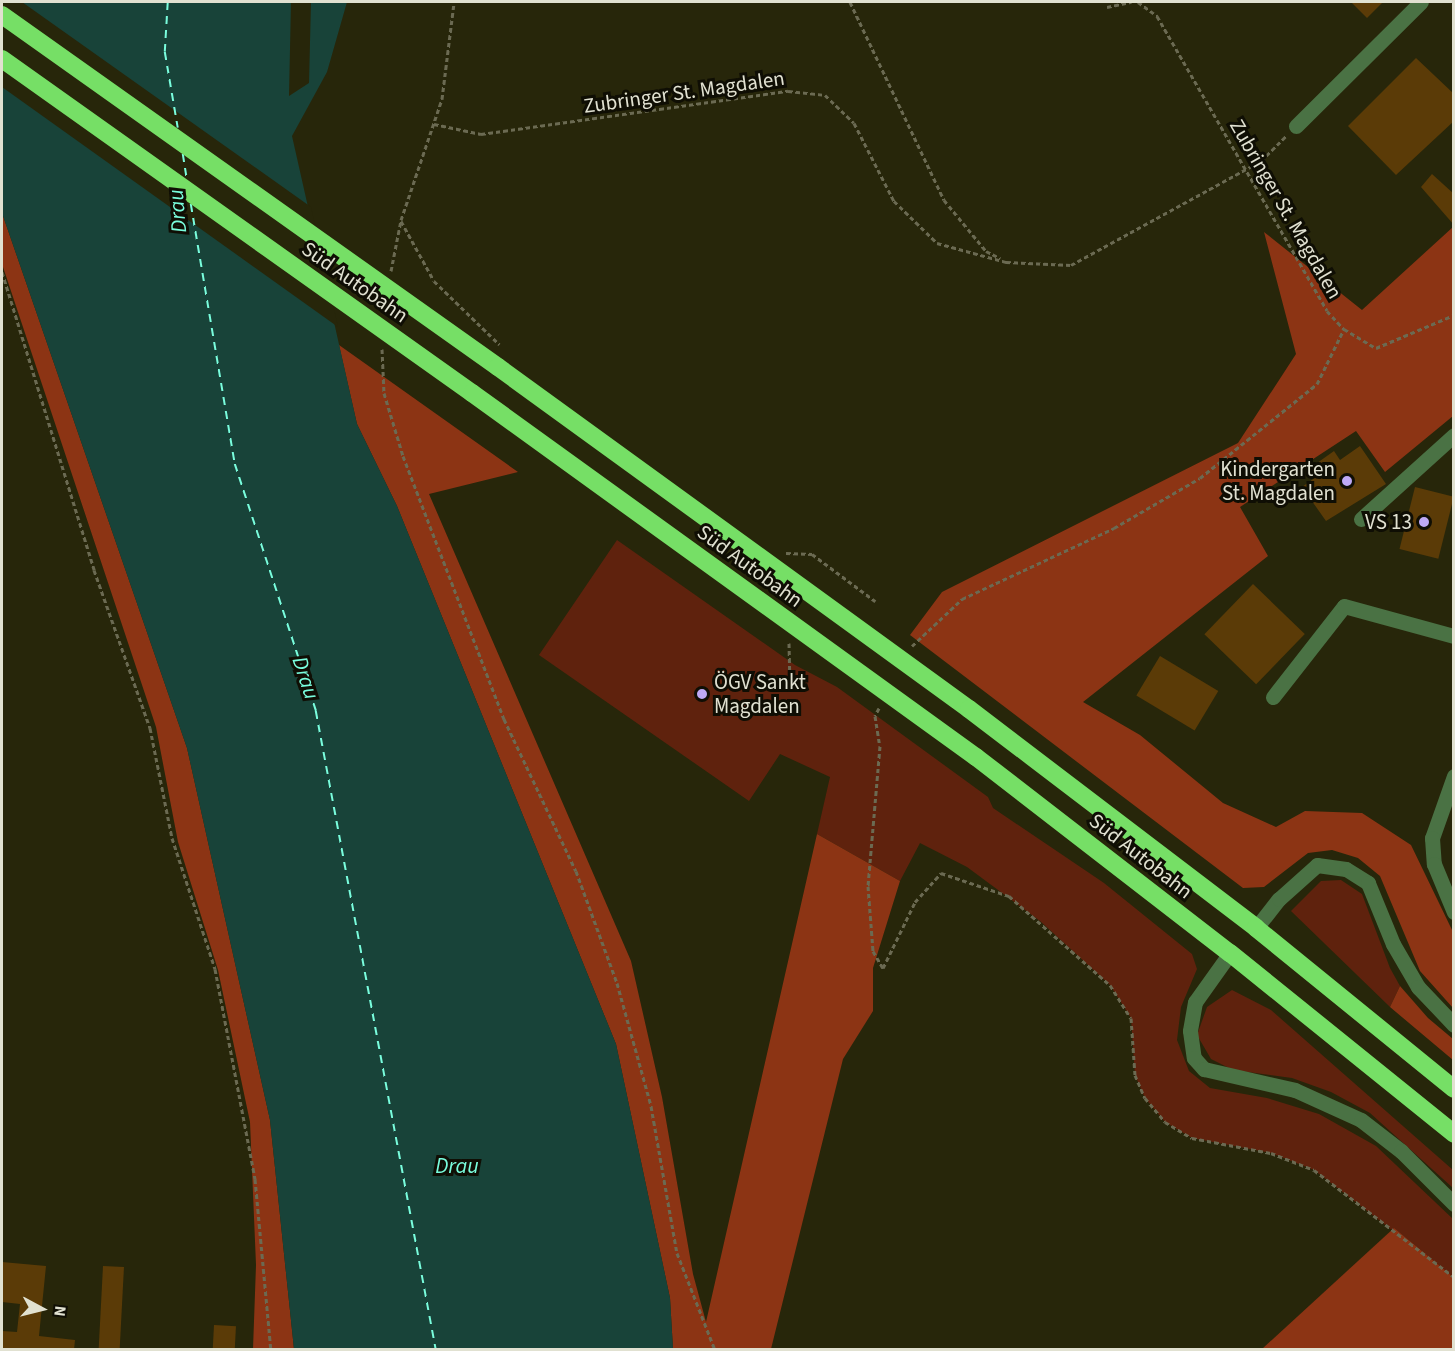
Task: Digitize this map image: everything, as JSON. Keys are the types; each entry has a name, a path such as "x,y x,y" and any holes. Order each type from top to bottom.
{"highway":[{"name":"Süd Autobahn","path":"2,15 498,367 969,709 1256,928 1454,1089"},
{"name":"Süd Autobahn","path":"2,59 472,393 976,757 1230,953 1454,1134"}],"street":[{"path":"1296,126 1421,2"},
{"path":"1361,519 1454,435"},
{"path":"1273,697 1344,606 1454,636"},
{"path":"1454,776 1432,838 1434,864 1454,912"},
{"path":"1256,928 1279,899 1317,866 1346,869 1368,884 1393,944 1418,987 1454,1025"},
{"path":"1230,953 1195,1002 1190,1030 1194,1058 1204,1069 1295,1090 1361,1120 1401,1151 1454,1204"}],"path":[{"path":"389,281 400,220 442,99 454,2"},
{"path":"850,2 944,200 986,251 1006,262"},
{"path":"1107,7 1131,2"},
{"name":"Zubringer St. Magdalen","path":"1138,2 1157,15 1327,310 1344,329 1376,348 1454,315"},
{"name":"Zubringer St. Magdalen","path":"434,124 481,134 788,91 825,95 854,123 894,201 937,243 1006,262 1071,264 1261,161 1296,126"},
{"path":"2,272 94,570 150,728 172,838 215,969 255,1179 271,1350"},
{"path":"383,338 384,393 402,456 504,719 576,871 617,983 651,1106 677,1253 715,1350"},
{"path":"775,552 812,554 874,601"}],"shaded area":[{"path":"2,213 187,748 270,1120 294,1349 253,1349 256,1265 250,1122 218,970 178,842 156,727 2,264"},
{"path":"1453,227 1453,416 1385,472 1356,431 1240,507 1268,556 1083,702 1140,735 1223,803 1276,827 1305,811 1362,813 1411,845 1453,932 1453,1008 1420,971 1380,876 1358,858 1332,850 1308,853 1264,887 1243,888 910,635 942,592 1238,443 1296,354 1264,232 1362,310"},
{"path":"339,345 518,472 429,494 631,961 662,1097 693,1274 706,1322 817,834 900,881 873,968 873,1011 843,1059 771,1349 673,1349 670,1298 616,1044 397,506 357,424"},
{"path":"617,540 795,665 837,687 988,797 993,808 1104,883 1192,954 1197,969 1181,1007 1177,1040 1189,1071 1210,1088 1267,1098 1319,1114 1376,1146 1453,1219 1453,1277 1314,1170 1271,1153 1192,1138 1165,1122 1145,1098 1135,1075 1131,1018 1110,985 1040,921 967,867 920,843 900,881 817,834 830,777 780,754 749,801 539,655"},
{"path":"1341,880 1362,894 1390,968 1400,986 1390,1007 1291,911 1321,881"},
{"path":"1400,986 1428,1018 1453,1039 1453,1060 1390,1007"},
{"path":"1232,990 1271,1010 1453,1170 1453,1188 1370,1113 1331,1092 1292,1078 1233,1070 1211,1059 1197,1035 1207,1007"},
{"path":"1394,1228 1453,1277 1453,1349 1262,1349"}],"water":[{"name":"Drau","path":"2,2 291,2 289,96 309,83 311,2 347,2 327,72 292,136 357,424 397,506 616,1044 670,1298 673,1349 294,1349 270,1120 187,748 2,213"}],"pier":[{"path":"2,2 22,2 311,207 338,327 2,87"}],"building":[{"path":"1351,2 1383,2 1367,18"},
{"path":"1416,58 1454,94 1454,121 1396,175 1348,126"},
{"path":"1432,174 1454,194 1454,225 1421,187"},
{"name":"Kindergarten St. Magdalen","path":"1360,446 1386,484 1326,521 1302,487 1316,477 1310,468 1334,451 1340,460"},
{"name":"VS 13","path":"1415,487 1454,497 1438,559 1400,549"},
{"path":"1253,584 1305,634 1256,684 1204,634"},
{"path":"1160,656 1218,691 1195,730 1136,695"},
{"path":"2,1262 46,1266 39,1336 75,1340 74,1350 2,1350 2,1331 17,1332 20,1304 2,1302"},
{"path":"103,1266 124,1267 120,1350 99,1350"},
{"path":"214,1325 236,1326 235,1350 213,1350"}],"ferry route":[{"path":"168,2 165,52 178,128"},
{"path":"183,154 187,179"},
{"path":"191,204 235,464 316,711 436,1350"}],"place":[{"name":"Kindergarten St. Magdalen","path":"1347,481"},
{"name":"VS 13","path":"1424,522"},
{"name":"ÖGV Sankt Magdalen","path":"702,694"}]}
